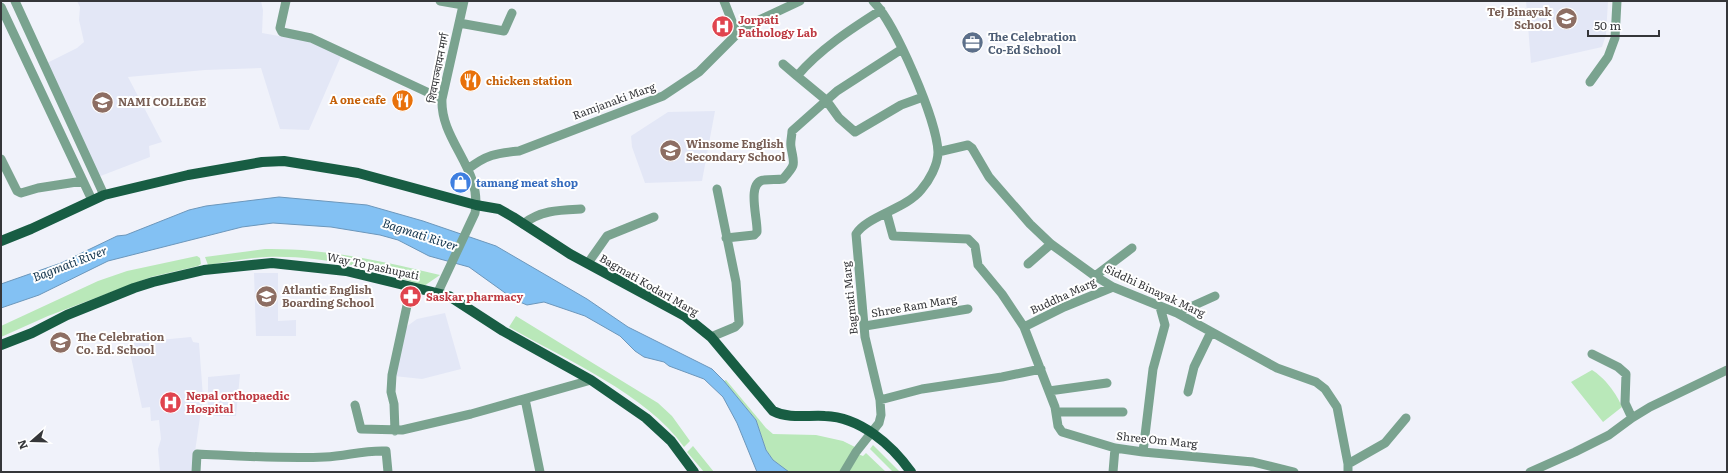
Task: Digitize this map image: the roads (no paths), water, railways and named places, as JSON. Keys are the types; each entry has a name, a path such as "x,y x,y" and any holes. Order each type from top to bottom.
{"main road":[{"name":"Bagmati Kodari Marg","path":"1,241 31,229 104,195 188,174 262,162 284,162 358,173 476,205 498,209 570,254 685,316 711,337 773,411 787,416 837,417 859,425 872,433 897,456 911,472"},
{"name":"Way To pashupati","path":"1,345 32,333 74,312 134,288 204,270 272,263 346,271 438,292 449,296 509,335 590,380 658,427 694,472"}],"street":[{"path":"15,1 104,195"},
{"path":"286,1 280,28 282,32 311,38 442,100"},
{"path":"440,1 464,3"},
{"path":"724,1 738,34"},
{"path":"874,1 881,10 902,49 923,97 938,152"},
{"path":"1590,82 1608,57 1615,38 1617,1"},
{"name":"Ramjanaki Marg","path":"468,169 482,158 497,153 519,151 663,96 699,72 738,34 757,21 797,2"},
{"name":"शिवपाञ्चायन मार्ग","path":"464,3 442,100 444,121 468,169 476,194 476,205"},
{"path":"1,7 92,200"},
{"path":"797,76 808,62 834,42 881,10"},
{"path":"460,23 504,32 512,13"},
{"path":"726,238 754,235 757,232 754,190 757,184 763,180 783,179 791,170 795,161 791,146 792,130 826,100 902,49"},
{"path":"783,64 826,100 839,118 855,132 901,105 923,97"},
{"name":"Siddhi Binayak Marg","path":"938,152 968,145 972,148 989,177 1000,192 1051,244 1095,276 1113,287 1177,313 1277,368 1316,382 1325,389 1337,407 1348,468"},
{"name":"Bagmati Marg","path":"844,472 856,452 879,423 881,415 880,400 865,337 856,234 860,228 887,214 920,192 930,179 938,152"},
{"path":"1,159 18,191 21,193 38,188 83,181"},
{"path":"711,337 735,327 739,323 736,282 717,189"},
{"path":"438,292 471,220 476,205"},
{"path":"523,224 532,217 543,212 582,209"},
{"name":"Shree Om Marg","path":"887,214 893,236 968,239 972,242 975,246 978,265 1002,294 1024,328 1041,369 1056,412 1058,426 1062,432 1115,448 1253,462 1294,472"},
{"path":"588,263 607,236 654,217"},
{"path":"1028,264 1051,244"},
{"path":"1095,276 1132,248"},
{"path":"395,431 394,404 391,392 392,375 411,287"},
{"name":"Buddha Marg","path":"1024,328 1064,307 1113,287"},
{"path":"1177,313 1215,296"},
{"path":"1143,452 1153,369 1164,324 1160,307"},
{"name":"Shree Ram Marg","path":"865,326 968,309"},
{"path":"1188,392 1194,367 1211,332"},
{"path":"1592,354 1618,367 1626,374 1625,403 1632,418"},
{"path":"880,400 922,389 1002,377 1041,369"},
{"path":"1530,472 1595,442 1632,418 1727,370"},
{"path":"355,405 361,429 395,431 471,414 590,380"},
{"path":"1049,391 1107,384"},
{"path":"525,399 540,472"},
{"path":"1056,412 1123,412"},
{"path":"1348,468 1385,443 1406,418"},
{"path":"1113,472 1115,448"},
{"path":"196,472 197,454 304,458 327,457 367,450 386,451 388,472"}],"water":[{"name":"Bagmati River","path":"279,197 367,205 423,221 496,246 587,299 628,327 712,369 724,381 756,420 766,450 773,460 789,472 757,472 737,423 723,397 704,379 669,366 664,362 644,357 635,351 620,336 585,316 544,302 527,305 515,300 469,267 429,256 398,240 380,235 331,227 273,223 242,227 108,261 39,295 1,308 1,284 61,263 117,236 126,235 189,210 206,206"}],"place":[{"name":"Tej Binayak School","path":"1567,18"},
{"name":"Jorpati Pathology Lab","path":"723,26"},
{"name":"The Celebration Co-Ed School","path":"972,43"},
{"name":"chicken station","path":"471,81"},
{"name":"A one cafe","path":"402,100"},
{"name":"NAMI COLLEGE","path":"102,102"},
{"name":"Winsome English Secondary School","path":"671,150"},
{"name":"tamang meat shop","path":"461,183"},
{"name":"Atlantic English Boarding School","path":"266,296"},
{"name":"Saskar pharmacy","path":"411,297"},
{"name":"The Celebration Co. Ed. School","path":"60,343"},
{"name":"Nepal orthopaedic Hospital","path":"171,402"}]}
